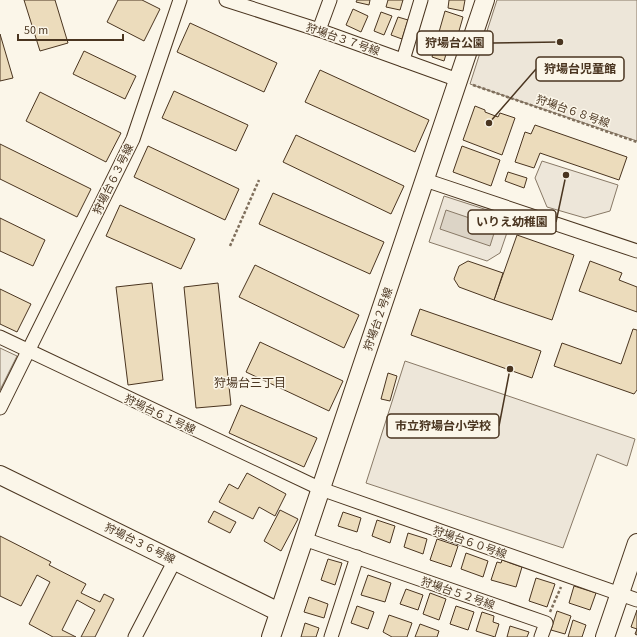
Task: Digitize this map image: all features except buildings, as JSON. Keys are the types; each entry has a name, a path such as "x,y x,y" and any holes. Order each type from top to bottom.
{"street":[{"name":"狩場台６３号線","path":"0,408 133,139 180,0"},
{"path":"320,30 330,0"},
{"path":"403,60 421,0"},
{"name":"狩場台２号線","path":"271,637 485,0"},
{"name":"狩場台３７号線","path":"231,1 320,30 458,80"},
{"path":"425,180 637,251"},
{"name":"狩場台６１号線","path":"0,337 321,489"},
{"name":"狩場台３６号線","path":"0,474 279,612"},
{"name":"狩場台６０号線","path":"321,489 637,600"},
{"name":"狩場台５２号線","path":"304,539 546,623"},
{"path":"605,637 637,542"},
{"path":"331,637 357,557"},
{"path":"135,637 175,560"},
{"path":"541,637 546,623"}],"path":[{"name":"狩場台６８号線","path":"458,80 637,142"},
{"path":"230,246 259,180"},
{"path":"546,623 566,575"}],"shaded area":[{"path":"497,0 637,0 637,141 470,84"},
{"path":"542,161 618,185 610,211 585,218 547,207 535,178"},
{"path":"444,196 512,218 500,253 487,261 429,242"},
{"path":"446,210 496,227 490,246 440,229"},
{"path":"0,348 17,356 0,390"},
{"path":"405,361 635,439 627,466 597,454 563,548 366,483"}],"place":[{"name":"狩場台公園","path":"560,42"},
{"name":"狩場台児童館","path":"489,123"},
{"name":"いりえ幼稚園","path":"566,175"},
{"name":"市立狩場台小学校","path":"510,369"}],"district":[{"name":"狩場台三丁目","path":"250,383"}]}
